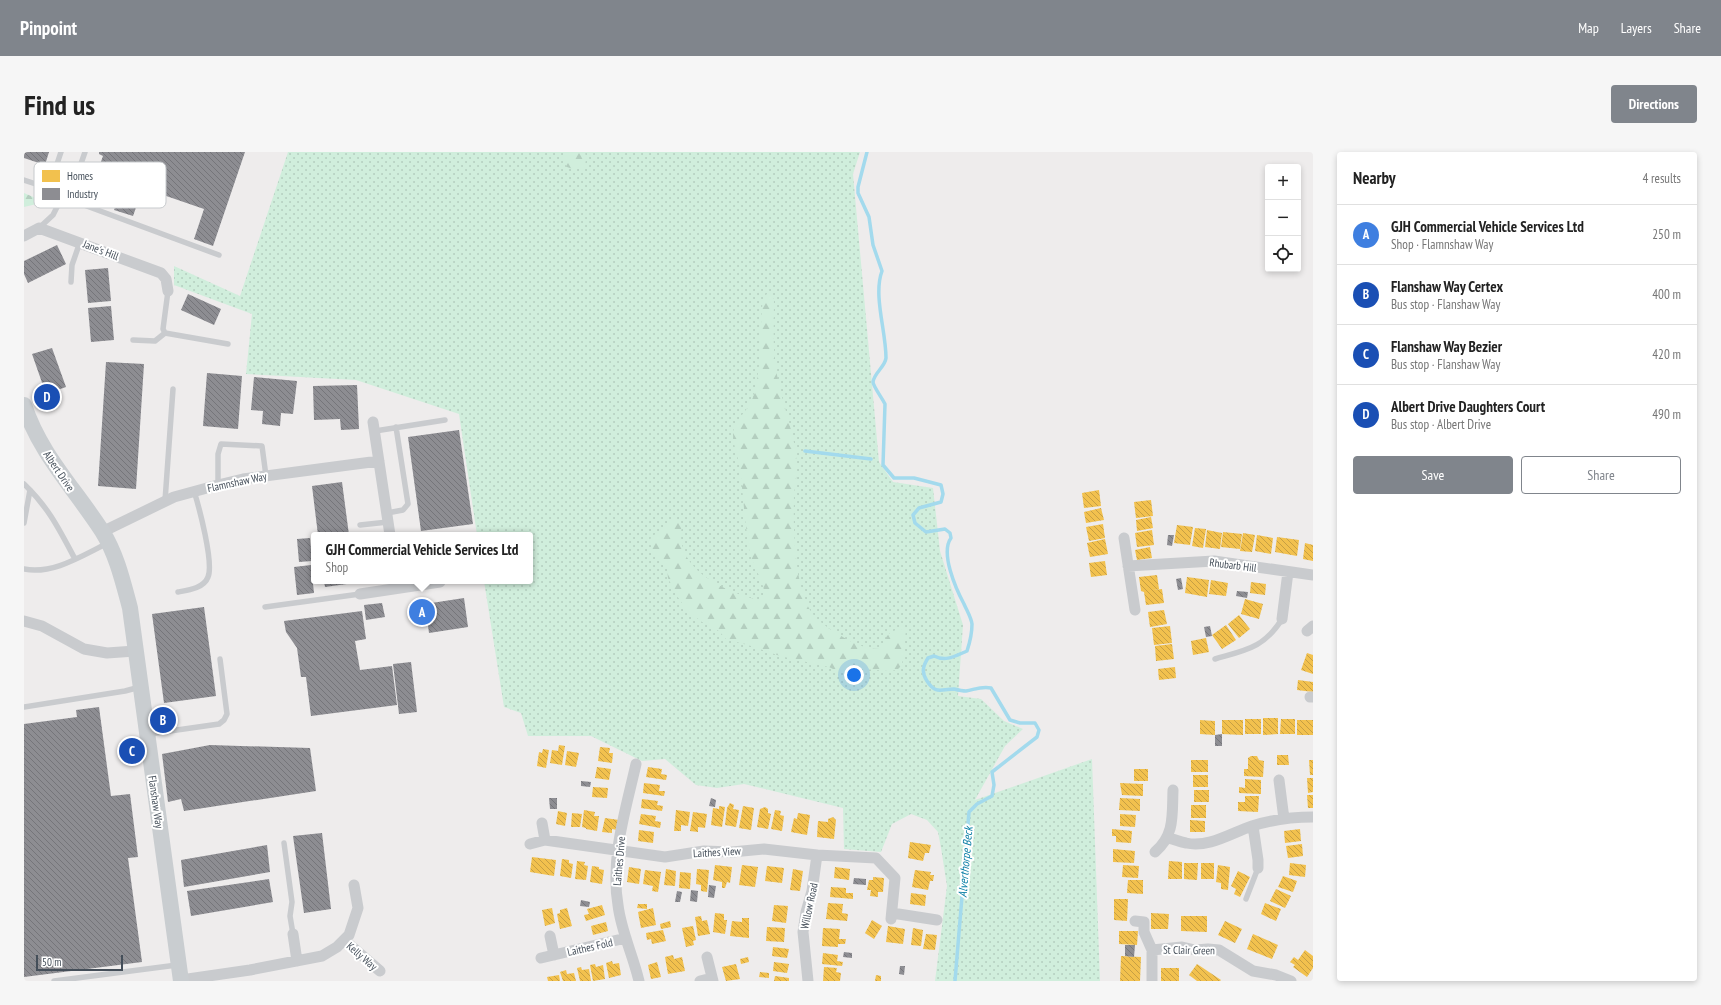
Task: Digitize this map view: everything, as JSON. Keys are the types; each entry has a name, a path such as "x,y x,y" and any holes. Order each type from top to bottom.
{"street":[{"path":"24,236 39,228"},
{"name":"Jane's Hill","path":"39,228 161,273 166,279 168,290"},
{"name":"Albert Drive","path":"24,405 45,451 105,538"},
{"path":"374,426 390,532"},
{"name":"Flamnshaw Way","path":"105,538 165,502 194,491 243,479 379,461"},
{"name":"Flanshaw Way","path":"105,538 121,572 130,608 180,975"},
{"path":"1124,538 1135,610"},
{"name":"Rhubarb Hill","path":"1128,566 1214,561 1313,575"},
{"path":"1282,619 1288,572"},
{"path":"360,594 397,585 413,584"},
{"path":"24,621 42,626 84,649 107,653 136,651"},
{"name":"Laithes Drive","path":"636,764 618,851 616,880 618,906 639,981"},
{"path":"1279,780 1284,819"},
{"path":"1155,852 1168,838 1172,821 1173,790"},
{"path":"1168,838 1198,844 1219,839 1253,826 1284,819 1313,817"},
{"path":"530,844 545,840 542,822"},
{"path":"1253,826 1258,868"},
{"name":"Laithes View","path":"545,840 665,857 704,851 732,852 764,849 817,855 876,858 895,878 892,916 937,920"},
{"name":"Willow Road","path":"808,981 803,932 806,912 814,883 817,855"},
{"name":"Kelly Way","path":"180,975 250,970 322,956 337,947 349,935 358,908 354,885"},
{"name":"St Clair Green","path":"1134,921 1144,922 1144,932 1152,950 1152,981"},
{"path":"293,934 298,961"},
{"name":"Laithes Fold","path":"550,936 554,955"},
{"name":"Laithes Fold","path":"541,958 626,938"},
{"name":"Kelly Way","path":"344,940 380,971"},
{"name":"St Clair Green","path":"1152,950 1182,948 1195,950 1219,950 1253,971 1276,975 1291,981"},
{"path":"700,981 713,980 707,957"}],"lane":[{"path":"58,162 61,152"},
{"path":"82,162 85,152"},
{"path":"24,180 34,183"},
{"path":"39,228 52,215 56,208"},
{"path":"95,208 219,255"},
{"path":"71,282 72,265 80,242"},
{"path":"164,333 163,329 168,290"},
{"path":"133,340 155,341 164,333"},
{"path":"164,333 228,344"},
{"path":"165,502 173,389"},
{"path":"374,426 396,428 445,420"},
{"path":"360,525 387,517 403,510 408,504 396,428"},
{"path":"218,485 218,454 221,444 262,446 266,476"},
{"path":"24,484 40,499 54,519 75,559"},
{"path":"24,523 30,490"},
{"path":"178,592 197,588 204,583 208,578 210,569 201,512 194,491"},
{"path":"24,569 49,568 75,559 105,538"},
{"path":"265,607 360,594"},
{"path":"1215,659 1255,647 1274,632 1282,619"},
{"path":"147,734 219,724 224,720 227,714 220,659"},
{"path":"24,707 125,691 140,687"},
{"path":"284,843 292,902 290,916 293,934"},
{"path":"1246,899 1258,868"},
{"path":"54,981 180,975"}],"green space":[{"path":"288,152 860,152 853,174 879,462 893,482 933,488 940,551 963,625 958,696 981,699 1004,721 1023,729 1005,746 975,800 1092,759 1100,981 935,981 947,886 938,832 927,820 911,814 892,824 881,852 844,849 843,808 744,784 717,788 696,785 665,759 642,761 591,736 528,736 521,713 504,707 484,584 533,584 533,532 477,532 459,414 356,380 246,374 252,314 174,285 174,266 240,296"},
{"path":"563,152 585,152 585,165 580,169 567,167"},
{"path":"24,193 34,197 34,205 24,207"},
{"path":"767,294 774,296 775,365 779,386 792,432 796,455 797,470 794,494 794,538 798,570 805,598 810,610 822,624 848,640 863,646 880,649 889,634 896,630 906,629 902,665 897,670 889,671 863,669 837,671 829,667 780,656 726,639 719,631 702,622 687,610 677,596 668,578 667,569 652,550 650,542 651,536 662,532 666,524 672,519 678,521 682,525 681,541 685,554 693,566 704,576 746,597 760,601 765,599 762,582 750,554 740,467 733,434 736,424 751,402 756,385 760,360 763,298"}],"building: Homes":[{"path":"1099,490 1101,506 1084,508 1082,493"},
{"path":"1151,500 1153,516 1136,518 1134,502"},
{"path":"1101,508 1104,520 1086,523 1084,512"},
{"path":"1151,517 1153,528 1137,531 1136,520"},
{"path":"1103,524 1105,538 1089,541 1086,527"},
{"path":"1177,525 1193,527 1190,545 1174,543"},
{"path":"1195,528 1206,529 1203,548 1192,546"},
{"path":"1152,530 1154,545 1137,547 1135,533"},
{"path":"1207,530 1222,533 1220,549 1205,547"},
{"path":"1223,532 1242,534 1240,549 1221,547"},
{"path":"1243,533 1255,535 1252,552 1240,551"},
{"path":"1257,535 1273,538 1271,554 1255,551"},
{"path":"1277,537 1299,540 1297,556 1275,552"},
{"path":"1105,539 1108,554 1090,557 1087,543"},
{"path":"1305,543 1313,545 1313,561 1303,559"},
{"path":"1150,547 1152,558 1137,560 1135,550"},
{"path":"1105,561 1107,575 1091,577 1089,563"},
{"path":"1157,575 1159,589 1153,590 1162,589 1164,603 1146,605 1144,592 1141,591 1139,577"},
{"path":"1187,577 1209,580 1207,597 1185,593"},
{"path":"1211,580 1228,583 1226,596 1209,594"},
{"path":"1251,582 1266,584 1265,595 1250,593"},
{"path":"1245,599 1263,604 1259,619 1241,614"},
{"path":"1164,610 1167,624 1150,627 1148,612"},
{"path":"1239,615 1250,629 1239,638 1228,624"},
{"path":"1226,625 1236,640 1222,649 1212,635"},
{"path":"1170,626 1172,643 1154,645 1152,628"},
{"path":"1206,638 1209,652 1193,655 1191,641"},
{"path":"1172,644 1174,659 1156,661 1155,646"},
{"path":"1307,653 1313,655 1313,674 1301,670"},
{"path":"1175,667 1176,678 1159,680 1158,669"},
{"path":"1298,680 1313,682 1313,692 1297,690"},
{"path":"1263,718 1278,718 1278,734 1263,735"},
{"path":"1245,719 1261,719 1261,734 1245,734"},
{"path":"1281,719 1295,719 1295,734 1280,734"},
{"path":"1200,720 1215,721 1215,735 1200,734"},
{"path":"1222,720 1243,720 1243,735 1222,734"},
{"path":"1297,720 1313,720 1313,735 1297,735"},
{"path":"559,745 565,746 562,765 550,763 552,750 558,751"},
{"path":"600,747 610,748 609,753 613,753 612,763 598,761"},
{"path":"543,749 549,750 546,768 537,766 539,752 542,753"},
{"path":"567,751 579,753 576,767 565,765"},
{"path":"1277,755 1288,755 1289,765 1277,765"},
{"path":"1251,756 1257,756 1259,760 1264,761 1263,777 1244,776 1244,769 1248,769 1248,758"},
{"path":"1191,760 1208,760 1208,772 1191,772"},
{"path":"1309,760 1313,760 1313,775 1310,775"},
{"path":"597,767 611,769 609,780 595,778"},
{"path":"648,767 662,769 661,774 667,775 666,780 646,777"},
{"path":"1134,769 1148,769 1148,781 1134,781"},
{"path":"1193,775 1208,775 1208,787 1193,787"},
{"path":"1307,778 1313,778 1313,792 1308,793"},
{"path":"1245,779 1261,780 1261,794 1239,793 1239,787 1245,788"},
{"path":"644,783 660,785 659,791 665,791 664,796 643,793"},
{"path":"1120,783 1143,784 1143,796 1122,795"},
{"path":"593,787 608,788 607,798 592,797"},
{"path":"1194,790 1209,790 1209,802 1194,802"},
{"path":"1307,795 1313,795 1313,808 1308,808"},
{"path":"1245,796 1259,796 1258,812 1238,811 1238,802 1245,802"},
{"path":"1120,798 1140,799 1140,811 1119,810"},
{"path":"642,799 658,801 657,805 663,806 662,811 641,808"},
{"path":"730,803 734,805 733,809 739,810 736,827 725,825 727,808"},
{"path":"1191,805 1206,805 1206,818 1191,818"},
{"path":"719,806 725,807 722,827 711,825 713,808 719,809"},
{"path":"743,806 754,808 751,830 739,828"},
{"path":"765,807 768,809 768,813 771,814 768,829 757,827 760,809"},
{"path":"584,810 595,812 594,816 599,816 597,831 582,827"},
{"path":"676,810 690,812 688,826 681,825 681,831 674,831"},
{"path":"775,810 781,811 780,815 784,816 782,831 771,829"},
{"path":"558,811 567,813 565,826 556,824"},
{"path":"693,812 707,814 705,828 698,827 698,832 690,831"},
{"path":"572,813 582,814 580,827 571,827"},
{"path":"798,813 810,815 807,835 791,832 794,818 797,819"},
{"path":"641,814 656,816 655,821 661,822 660,828 639,824"},
{"path":"1120,814 1136,815 1135,827 1120,826"},
{"path":"833,817 836,820 834,839 817,837 818,821 828,822 828,819"},
{"path":"605,818 619,820 617,830 612,829 612,833 602,832"},
{"path":"1190,820 1205,821 1205,832 1190,832"},
{"path":"1112,829 1132,831 1131,843 1116,842 1116,836 1112,836"},
{"path":"1300,829 1301,841 1285,843 1284,831"},
{"path":"639,830 654,832 653,843 638,841"},
{"path":"910,842 931,845 929,853 925,853 923,861 908,858"},
{"path":"1302,844 1303,856 1288,858 1286,846"},
{"path":"1113,849 1135,851 1134,863 1113,862"},
{"path":"532,857 556,860 554,876 530,872"},
{"path":"562,859 569,860 569,863 573,864 571,878 560,876"},
{"path":"577,861 585,862 584,865 588,866 586,880 575,879"},
{"path":"1169,861 1182,862 1182,879 1168,879"},
{"path":"1184,863 1198,863 1197,880 1184,879"},
{"path":"1201,863 1214,863 1214,879 1201,879"},
{"path":"1290,863 1306,865 1305,877 1289,875"},
{"path":"715,865 732,867 730,883 727,882 725,888 722,888 722,882 713,880"},
{"path":"742,865 758,867 755,887 739,885"},
{"path":"1123,865 1139,866 1138,878 1122,877"},
{"path":"1218,865 1230,867 1228,890 1221,889 1221,883 1216,882"},
{"path":"592,866 599,867 599,869 604,870 602,884 590,882"},
{"path":"767,866 784,868 782,883 765,881"},
{"path":"629,867 641,869 639,884 627,882"},
{"path":"835,867 850,869 849,880 834,878"},
{"path":"666,869 676,871 675,886 664,885"},
{"path":"697,869 709,870 707,892 701,891 701,885 696,884"},
{"path":"793,869 803,871 800,891 790,890"},
{"path":"645,870 661,872 658,892 652,891 653,886 643,884"},
{"path":"915,870 931,872 930,875 934,875 933,881 930,881 928,890 912,887"},
{"path":"1238,871 1250,877 1240,897 1234,894 1236,889 1231,886"},
{"path":"680,872 691,873 690,889 679,888"},
{"path":"1283,876 1297,881 1293,892 1278,887"},
{"path":"873,877 884,878 883,892 878,892 878,897 870,896 871,890 867,890 869,880 873,880"},
{"path":"1128,880 1143,880 1143,894 1127,893"},
{"path":"831,887 846,888 846,893 853,893 853,899 830,897"},
{"path":"1276,889 1291,896 1285,908 1270,901"},
{"path":"911,893 926,895 925,906 910,904"},
{"path":"1114,899 1128,899 1127,921 1114,920"},
{"path":"828,903 843,904 842,913 848,914 847,921 826,919"},
{"path":"1265,903 1281,909 1276,921 1261,914"},
{"path":"638,904 647,904 647,909 637,908"},
{"path":"602,905 605,915 586,921 584,915 589,914 587,909"},
{"path":"774,905 788,906 786,923 772,921"},
{"path":"552,908 555,923 545,926 542,910"},
{"path":"567,908 572,926 560,929 557,914 560,913 560,910"},
{"path":"653,908 656,925 641,928 638,912"},
{"path":"715,913 724,914 724,920 727,920 725,934 713,932"},
{"path":"1151,913 1169,914 1168,929 1151,929"},
{"path":"701,916 702,921 707,920 710,934 698,936 695,917"},
{"path":"1181,916 1207,916 1207,932 1181,931"},
{"path":"742,918 749,918 749,938 730,936 732,921 742,922"},
{"path":"872,920 882,926 874,939 865,933"},
{"path":"670,921 671,927 661,929 660,924"},
{"path":"1225,921 1242,929 1235,943 1218,935"},
{"path":"606,922 608,931 593,935 591,926"},
{"path":"693,926 696,940 693,941 694,945 686,947 682,928"},
{"path":"888,926 905,929 903,944 886,942"},
{"path":"767,927 785,928 784,942 766,941"},
{"path":"823,928 840,929 839,939 846,939 845,944 838,944 838,947 822,946"},
{"path":"913,928 923,930 921,946 911,945"},
{"path":"663,930 666,941 652,944 651,939 647,940 646,933"},
{"path":"1119,931 1138,931 1137,945 1119,944"},
{"path":"926,934 937,935 935,950 923,949"},
{"path":"1253,934 1278,945 1272,959 1247,949"},
{"path":"773,947 789,949 787,958 772,956"},
{"path":"1305,950 1313,956 1313,968 1307,977 1293,967 1295,965 1290,962 1294,957 1298,960"},
{"path":"823,953 838,955 837,961 843,962 842,966 822,964"},
{"path":"673,955 674,959 682,957 685,971 668,974 665,957"},
{"path":"1121,956 1141,957 1140,981 1120,981"},
{"path":"748,957 749,962 741,964 740,959"},
{"path":"612,961 613,964 619,963 621,975 609,978 606,963"},
{"path":"657,962 661,977 651,979 648,965"},
{"path":"774,962 789,964 787,973 773,971"},
{"path":"595,964 596,967 603,965 605,979 593,981 590,965"},
{"path":"736,964 740,979 726,981 722,967"},
{"path":"1197,964 1221,980 1197,981 1189,975"},
{"path":"581,967 582,970 589,969 591,981 580,981 577,968"},
{"path":"824,967 837,968 836,972 841,973 840,981 823,981"},
{"path":"1161,968 1179,968 1179,981 1161,981"},
{"path":"566,970 567,974 574,973 576,981 563,981 560,972"},
{"path":"760,972 769,973 769,978 759,977"},
{"path":"559,975 560,981 548,981 547,977"},
{"path":"876,975 881,976 881,981 875,981"},
{"path":"775,976 789,978 789,981 774,981"}],"building: Industry":[{"path":"24,152 49,152 46,162 36,162 24,158"},
{"path":"99,152 245,152 213,246 194,239 204,209 166,196 166,162 101,162 103,156 99,154"},
{"path":"115,208 136,208 133,216 114,210"},
{"path":"57,245 66,264 28,283 24,274 24,261"},
{"path":"108,268 111,301 88,303 85,270"},
{"path":"188,294 221,309 214,325 181,310"},
{"path":"111,306 114,340 91,342 88,308"},
{"path":"52,348 66,387 46,394 32,354"},
{"path":"106,362 144,364 136,489 98,486"},
{"path":"207,373 242,376 238,429 203,426"},
{"path":"254,377 297,381 293,414 281,413 280,426 262,424 263,411 251,410"},
{"path":"357,385 359,429 341,430 340,419 314,420 313,386"},
{"path":"459,430 473,524 421,531 408,437"},
{"path":"342,482 349,532 318,532 312,486"},
{"path":"1168,535 1174,535 1172,546 1167,545"},
{"path":"310,538 311,561 299,562 297,539"},
{"path":"311,565 311,584 313,584 314,593 297,595 294,567"},
{"path":"1181,578 1183,589 1178,590 1176,579"},
{"path":"324,584 347,584 325,587"},
{"path":"1237,591 1248,592 1247,598 1236,596"},
{"path":"464,598 468,627 429,633 425,604"},
{"path":"382,603 385,617 366,620 364,605"},
{"path":"204,607 216,696 164,703 152,614"},
{"path":"362,611 366,639 355,641 360,670 392,666 397,705 311,716 306,677 301,677 297,648 286,632 284,621"},
{"path":"1210,626 1212,636 1206,637 1204,627"},
{"path":"411,662 417,712 399,714 393,664"},
{"path":"99,707 111,796 130,794 138,857 128,858 142,962 24,977 24,724 77,717 76,710"},
{"path":"1222,734 1222,746 1215,746 1215,735"},
{"path":"210,745 310,748 316,791 184,811 181,799 168,802 162,754"},
{"path":"581,781 591,782 590,787 581,786"},
{"path":"549,798 557,798 557,809 550,809"},
{"path":"711,798 716,800 715,807 709,806"},
{"path":"322,833 331,909 304,913 293,836"},
{"path":"267,845 270,872 184,887 181,860"},
{"path":"854,878 866,879 866,885 853,884"},
{"path":"269,879 273,902 191,916 187,891"},
{"path":"709,885 716,886 714,898 708,897"},
{"path":"691,890 698,891 697,902 690,901"},
{"path":"677,891 682,892 680,902 675,902"},
{"path":"581,900 590,902 589,907 580,906"},
{"path":"1125,945 1135,945 1134,957 1125,956"},
{"path":"844,952 852,953 852,958 843,957"},
{"path":"900,966 905,966 904,975 899,974"}],"waterway":[{"name":"Alverthorpe Beck","path":"867,152 858,187 858,193 869,217 873,245 882,271 879,302 886,358 884,364 875,376 873,384 885,404 883,465 894,478 914,478 941,485 943,494 941,502 919,508 913,515 915,523 926,532 945,529 950,533 951,538 947,553 950,571 970,616 972,624 971,638 967,651 947,658 938,658 934,656 928,658 923,672 927,681 936,690 954,689 966,691 988,687 991,688 1010,720 1020,723 1035,723 1039,730 1037,737 992,772 994,785 992,796 977,804 969,812 955,981"},
{"path":"805,451 871,459"}],"place":[{"name":"Albert Drive Daughters Court","path":"47,397"},
{"name":"GJH Commercial Vehicle Services Ltd","path":"422,612"},
{"name":"Flanshaw Way Certex","path":"163,720"},
{"name":"Flanshaw Way Bezier","path":"132,751"}]}
